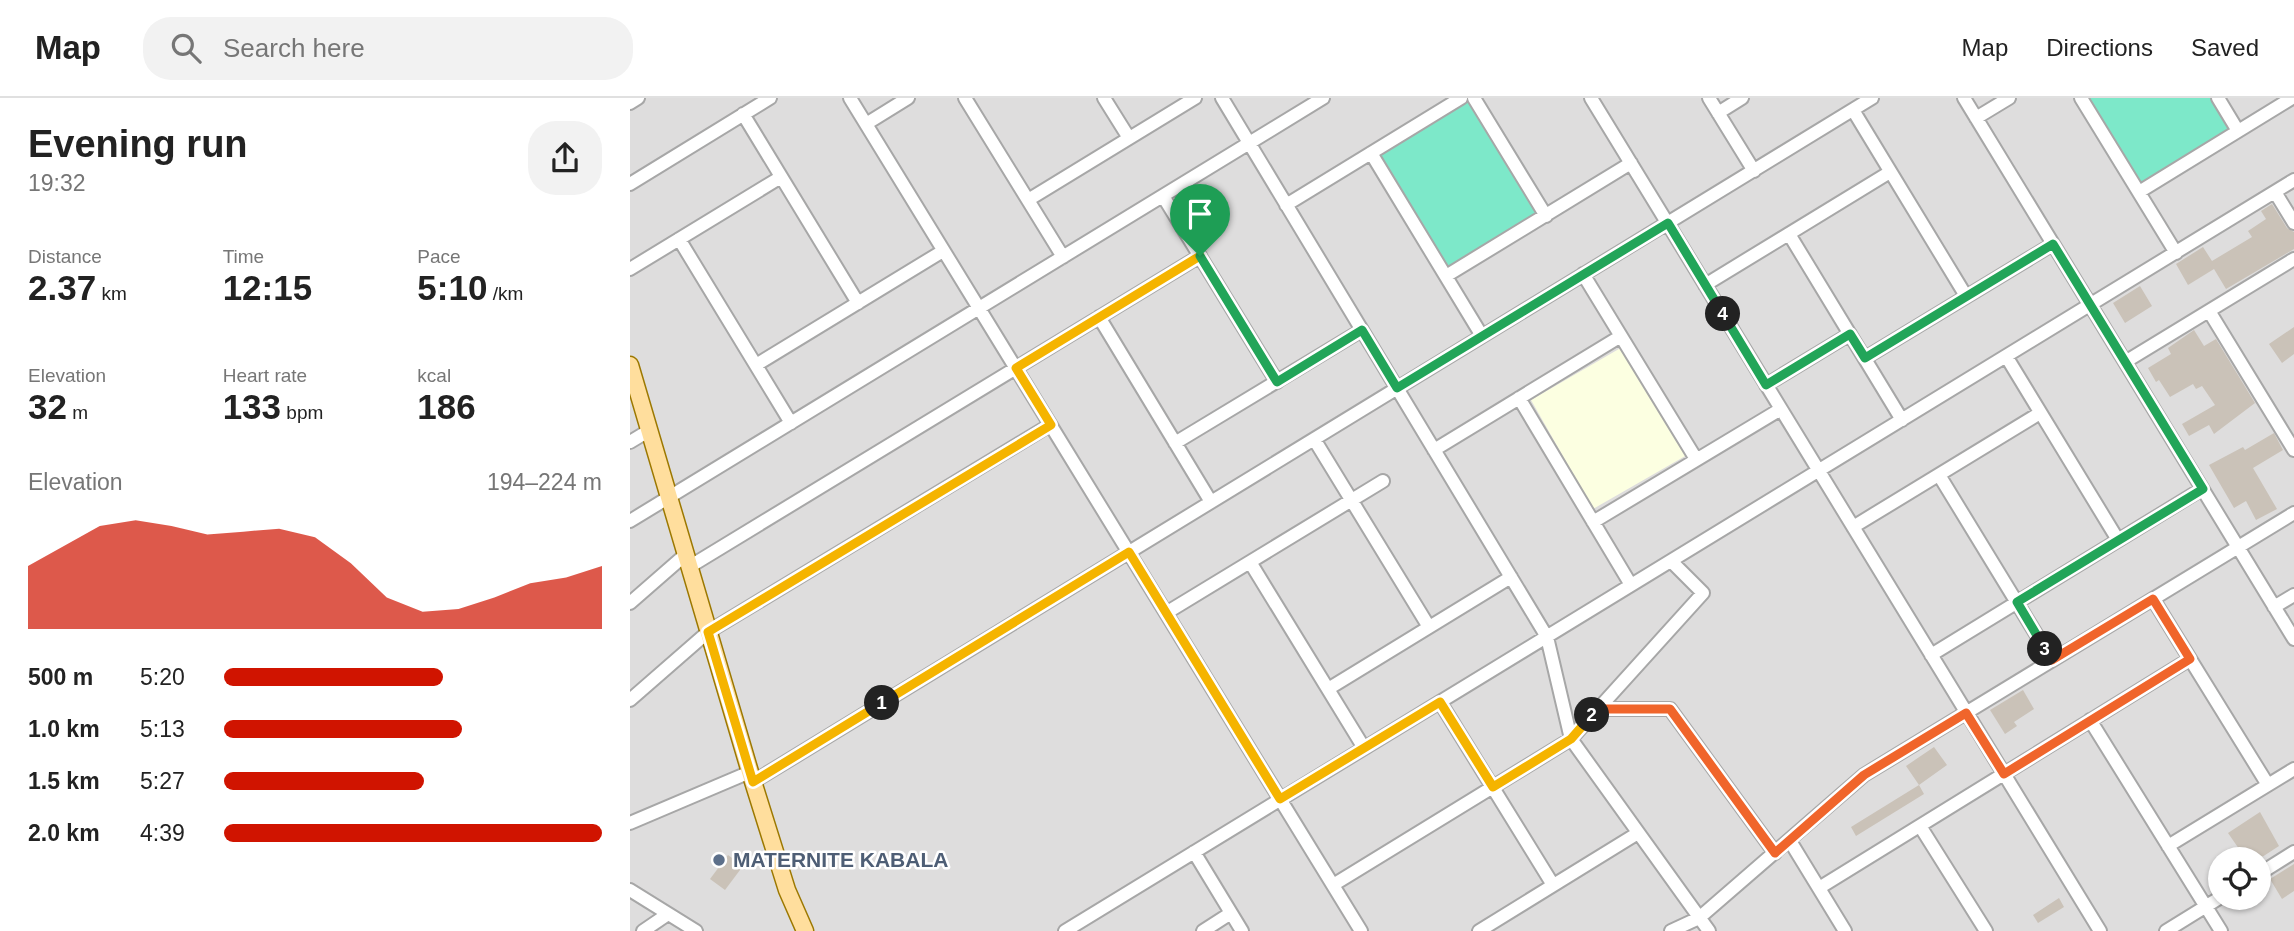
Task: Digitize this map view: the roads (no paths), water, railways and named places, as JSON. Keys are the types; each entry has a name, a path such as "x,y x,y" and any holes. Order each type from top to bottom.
{"main road":[{"path":"630,365 751,777 802,930"}],"street":[{"path":"630,103 638,98"},
{"path":"630,184 770,98"},
{"path":"850,98 1361,931"},
{"path":"866,124 908,98"},
{"path":"965,98 1063,257"},
{"path":"1104,98 1129,138"},
{"path":"1028,200 1195,98"},
{"path":"1222,98 1547,637 1571,739 1709,931"},
{"path":"630,521 1324,98"},
{"path":"1286,205 1461,98"},
{"path":"1474,98 1545,216"},
{"path":"1591,98 2099,931"},
{"path":"1709,98 1754,171"},
{"path":"1718,113 1742,98"},
{"path":"630,823 751,777 1129,552 1872,98"},
{"path":"1964,98 2294,639"},
{"path":"1976,118 2009,98"},
{"path":"2081,98 2176,253"},
{"path":"2218,98 2238,131"},
{"path":"2139,192 2292,98"},
{"path":"1853,110 1966,296"},
{"path":"743,114 858,303"},
{"path":"1371,153 1482,336"},
{"path":"1446,276 1631,163"},
{"path":"1705,285 1890,172"},
{"path":"630,269 781,177"},
{"path":"1065,931 2294,180"},
{"path":"2275,192 2294,223"},
{"path":"1163,196 1277,382"},
{"path":"1789,234 1902,420"},
{"path":"679,239 791,423"},
{"path":"1865,358 2053,244"},
{"path":"756,365 943,251"},
{"path":"630,603 687,561 1016,368 1200,256"},
{"path":"2125,362 2294,259"},
{"path":"1584,274 1696,459"},
{"path":"2209,311 2290,435 2294,450"},
{"path":"1099,317 1211,502"},
{"path":"1175,443 1362,330"},
{"path":"1766,385 1850,334"},
{"path":"1434,450 1621,336"},
{"path":"2006,356 2118,540"},
{"path":"1519,398 1631,585"},
{"path":"1593,522 1781,409"},
{"path":"1853,527 2040,413"},
{"path":"630,700 708,632 1051,425"},
{"path":"630,442 650,430"},
{"path":"1314,439 1429,627"},
{"path":"1939,475 2052,660"},
{"path":"1166,613 1383,481"},
{"path":"1931,655 2203,489"},
{"path":"1671,931 1699,918 1864,775 2294,513"},
{"path":"1333,885 1571,739 1703,593 1671,561"},
{"path":"1250,562 1364,748"},
{"path":"1328,689 1511,577"},
{"path":"2274,607 2294,595"},
{"path":"2153,599 2268,785"},
{"path":"1819,888 2190,659"},
{"path":"1440,702 1553,885"},
{"path":"1598,709 1670,709 1775,853"},
{"path":"2090,720 2221,931"},
{"path":"2168,846 2294,769"},
{"path":"1920,825 1986,931"},
{"path":"1479,931 1638,833"},
{"path":"1790,841 1845,931"},
{"path":"1194,852 1242,931"},
{"path":"2271,866 2294,852"},
{"path":"630,890 696,931"},
{"path":"2166,931 2206,907"},
{"path":"1203,931 1231,913"},
{"path":"643,931 668,914"}],"place":[{"name":"MATERNITE KABALA","path":"719,860"}]}
